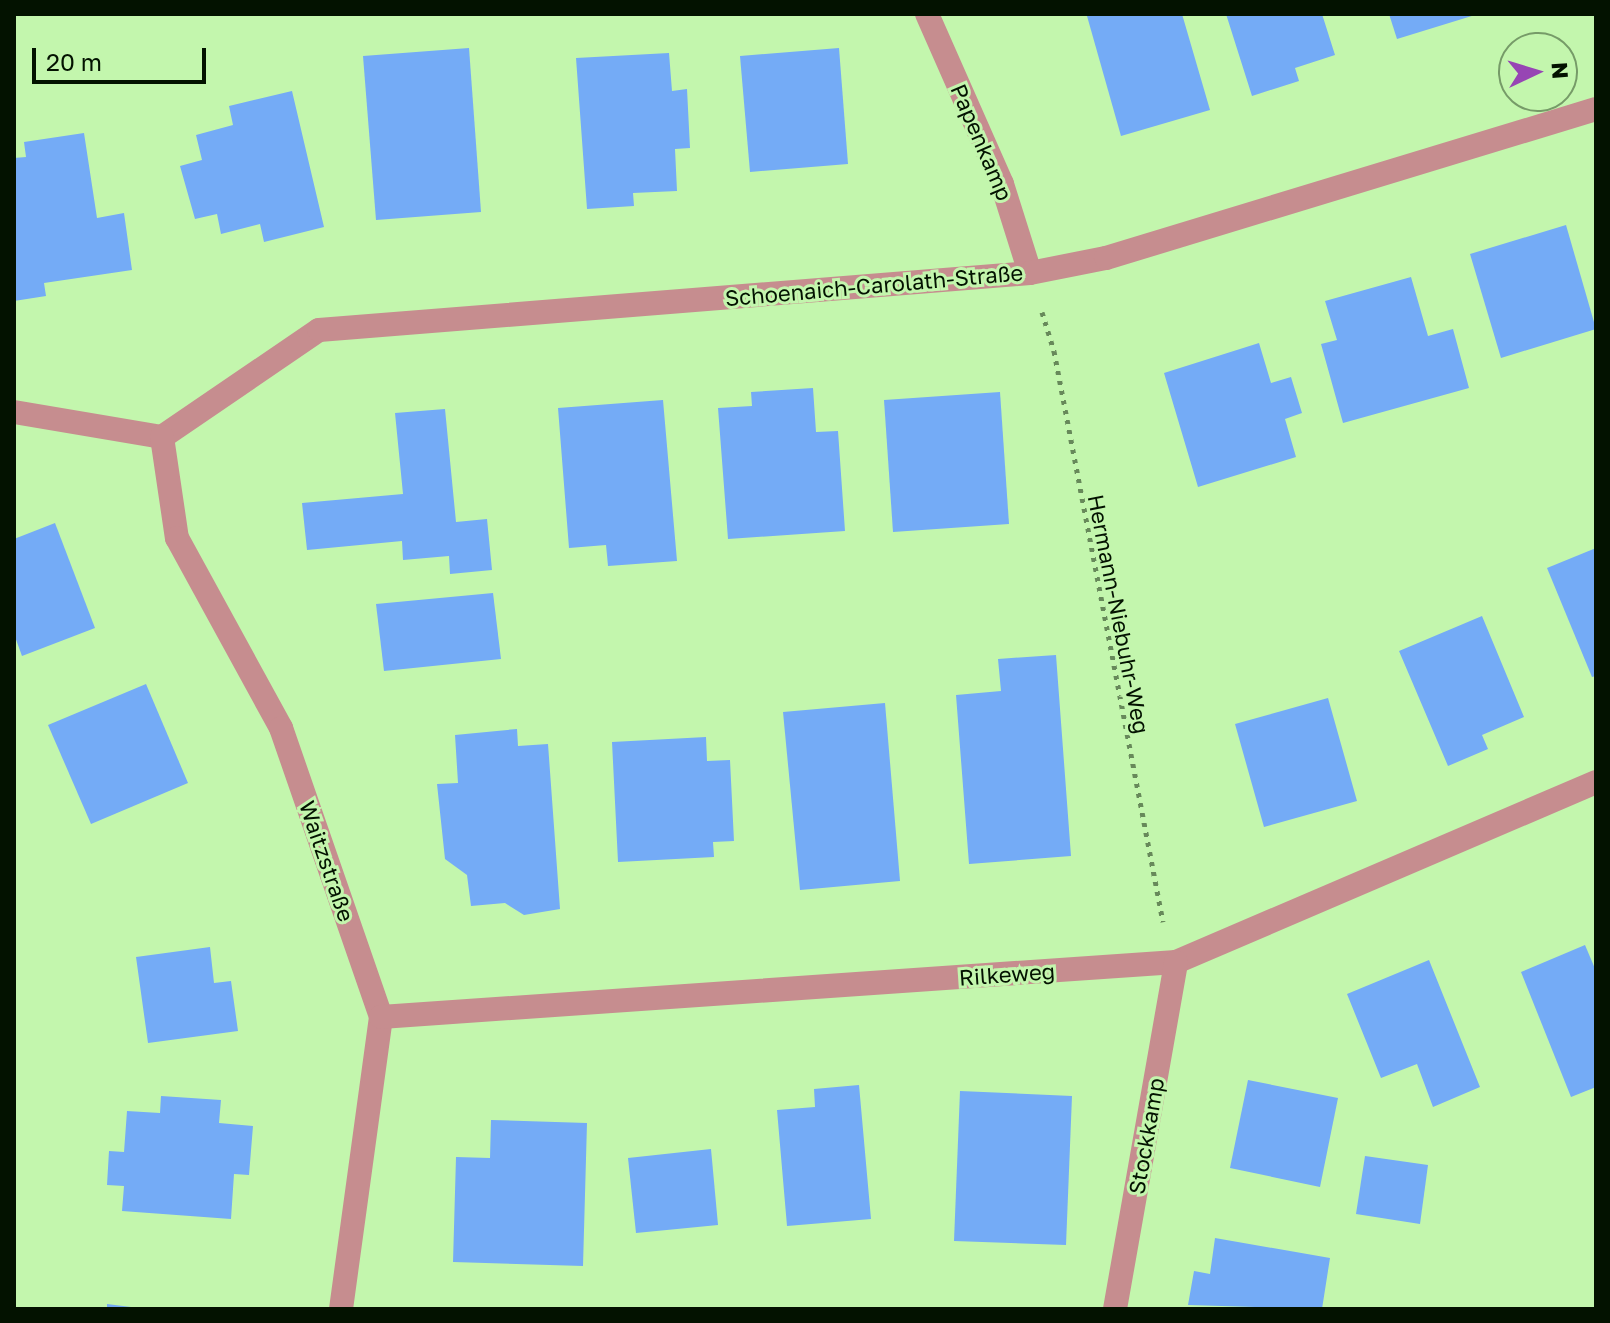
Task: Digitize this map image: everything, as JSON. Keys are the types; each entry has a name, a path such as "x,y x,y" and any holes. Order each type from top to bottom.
{"street":[{"name":"Papenkamp","path":"927,14 1002,184 1030,273"},
{"name":"Schoenaich-Carolath-Straße","path":"162,437 319,330 1030,273 1106,258 1596,109"},
{"path":"14,412 162,437"},
{"name":"Waitzstraße","path":"162,437 177,538 281,728 381,1017 341,1309"},
{"name":"Rilkeweg","path":"381,1017 1176,962 1596,782"},
{"name":"Stockkamp","path":"1115,1309 1176,962"}],"path":[{"name":"Hermann-Niebuhr-Weg","path":"1030,273 1054,351 1156,902 1176,962"}],"building":[{"path":"1182,14 1210,110 1121,136 1087,16"},
{"path":"1226,14 1322,14 1335,55 1295,68 1299,81 1252,96"},
{"path":"1389,14 1475,14 1475,15 1397,39"},
{"path":"469,48 481,212 376,220 363,56"},
{"path":"839,48 848,164 750,172 740,56"},
{"path":"669,53 672,91 687,89 690,148 675,149 677,191 633,193 634,206 587,209 576,58"},
{"path":"292,91 324,227 264,242 260,224 221,234 217,214 195,219 180,166 202,160 196,135 233,125 229,106"},
{"path":"84,133 97,218 124,213 132,270 44,283 46,296 14,301 14,158 26,157 24,142"},
{"path":"1566,225 1596,329 1501,358 1470,254"},
{"path":"1411,277 1428,336 1453,329 1469,388 1343,423 1321,344 1337,340 1325,301"},
{"path":"1259,343 1271,383 1291,377 1302,413 1285,419 1296,457 1198,487 1164,373"},
{"path":"813,388 816,432 838,431 845,531 728,539 718,408 752,406 751,392"},
{"path":"1000,392 1009,524 893,532 884,400"},
{"path":"663,400 677,561 608,566 606,545 569,548 558,408"},
{"path":"445,409 456,522 487,519 492,570 450,574 449,556 403,560 402,541 307,550 302,503 403,494 395,413"},
{"path":"55,523 95,628 22,656 14,634 14,539"},
{"path":"1596,548 1596,676 1592,677 1547,568"},
{"path":"493,593 501,659 384,671 376,604"},
{"path":"1482,616 1524,717 1482,735 1488,749 1448,766 1399,651"},
{"path":"1056,655 1071,856 969,864 956,695 1001,691 998,659"},
{"path":"146,684 188,783 91,824 48,725"},
{"path":"1328,698 1357,801 1264,827 1235,724"},
{"path":"885,703 900,881 800,890 783,712"},
{"path":"517,729 518,746 548,744 560,909 524,915 505,903 471,906 467,875 445,859 437,784 458,783 455,735"},
{"path":"706,737 707,761 730,760 734,841 713,842 714,857 618,862 612,742"},
{"path":"1585,945 1596,971 1596,1087 1571,1097 1521,972"},
{"path":"210,947 214,983 231,981 238,1031 148,1043 136,957"},
{"path":"1429,960 1480,1087 1433,1107 1417,1064 1381,1078 1347,994"},
{"path":"1248,1080 1338,1098 1320,1187 1230,1168"},
{"path":"859,1085 871,1219 787,1226 777,1110 815,1107 814,1089"},
{"path":"960,1091 1072,1096 1066,1245 954,1241"},
{"path":"161,1096 221,1100 219,1123 253,1126 249,1175 234,1174 231,1219 122,1211 124,1186 107,1185 109,1151 124,1152 127,1111 160,1113"},
{"path":"491,1120 587,1123 583,1266 453,1262 456,1157 490,1158"},
{"path":"711,1149 718,1225 636,1233 628,1158"},
{"path":"1365,1156 1428,1165 1420,1224 1356,1214"},
{"path":"1215,1238 1330,1258 1322,1309 1188,1305 1194,1271 1210,1274"},
{"path":"107,1304 131,1307 131,1309 107,1309"}]}
